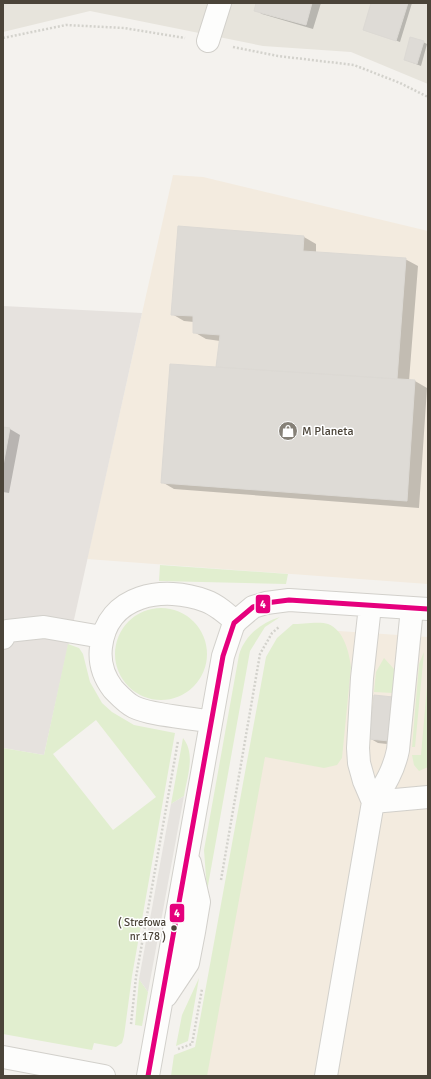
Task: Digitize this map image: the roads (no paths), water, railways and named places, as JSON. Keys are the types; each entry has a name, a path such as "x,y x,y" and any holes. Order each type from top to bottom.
{"street":[{"path":"208,41 220,3"},
{"path":"211,722 151,713 133,706 118,694 105,679 100,658 102,637 111,619 126,604 145,595 165,593 206,601 222,610 236,622"},
{"path":"148,1076 223,656 230,634 236,622 253,607 278,601 420,609 395,764 387,783 373,802 326,1076"},
{"path":"370,606 362,678 358,748 361,769 373,802"},
{"path":"3,638 7,631 44,627 102,637"},
{"path":"373,802 428,797"},
{"path":"3,1057 104,1076"}],"place":[{"name":"M Planeta","path":"288,431"},
{"name":"( Strefowa nr 178 )","path":"174,928"}]}
